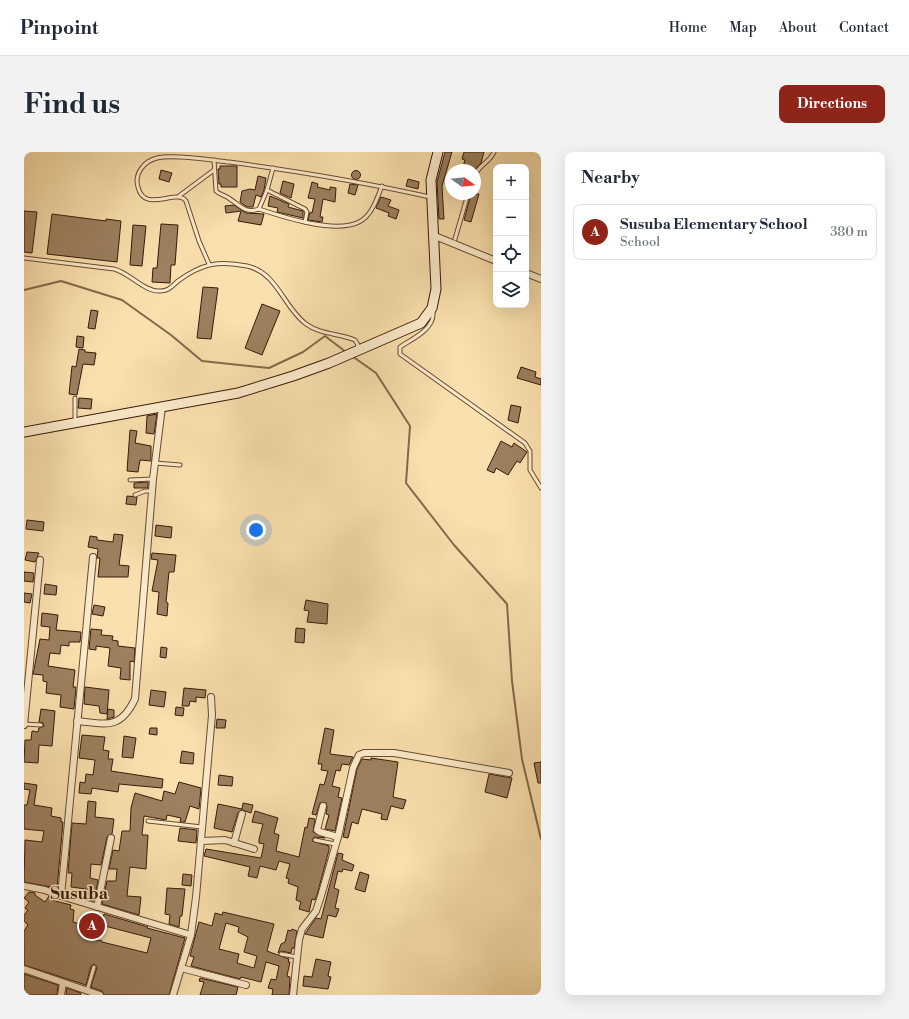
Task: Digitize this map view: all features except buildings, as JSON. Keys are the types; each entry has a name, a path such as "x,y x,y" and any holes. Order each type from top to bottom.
{"street":[{"path":"24,432 238,393 329,363 354,351 386,340 421,323 432,308 436,289 435,236 431,198 431,180 438,152"},
{"path":"435,236 493,260"},
{"path":"529,274 541,279"},
{"path":"77,721 110,725 116,723 131,706 135,699 153,479 162,407"},
{"path":"61,896 93,557"},
{"path":"24,724 40,560"},
{"path":"172,995 191,935 202,841 212,716 211,697"},
{"path":"293,995 302,929 316,911 338,836 353,768 359,755 394,753 509,773"},
{"path":"323,806 317,830 338,836"},
{"path":"234,843 242,814"},
{"path":"97,907 111,838"},
{"path":"202,841 214,840 234,843 254,849"},
{"path":"24,886 45,890 191,935"},
{"path":"181,968 246,985"},
{"path":"24,970 100,995"},
{"path":"61,995 63,983"}],"lane":[{"path":"161,152 162,157"},
{"path":"481,167 490,160 494,152"},
{"path":"214,170 179,196 160,200 150,199 143,196 138,189 137,179 139,171 147,162 162,157 214,160 273,168 382,186 431,198"},
{"path":"214,160 216,191 220,195 230,199 238,206 243,208 255,210 259,209 305,222 344,225 359,222 370,213 382,186"},
{"path":"259,209 267,190 273,168"},
{"path":"267,190 305,209 307,212 305,222"},
{"path":"179,196 184,197 186,201 199,241 209,264"},
{"path":"455,239 466,200"},
{"path":"24,258 123,271 143,285 158,292 168,290 198,268 209,264 234,264 248,266 268,277 279,289 296,314 307,324 322,332 355,340 358,345 354,351"},
{"path":"432,308 434,317 430,325 400,347 400,354 527,446 530,451 530,470 541,488"},
{"path":"74,422 75,398"},
{"path":"155,463 180,465"},
{"path":"130,480 153,479"},
{"path":"135,495 145,491 152,491"},
{"path":"24,724 41,725"},
{"path":"148,821 202,827"},
{"path":"316,840 335,844"},
{"path":"281,954 297,957"},
{"path":"87,991 94,967"}],"waterway":[{"path":"24,290 61,281 122,300 171,335 202,361 269,368 303,352 325,336 346,352"},
{"path":"352,356 376,373 410,426 406,483 454,545 507,604 512,681 522,759 541,839"}],"place":[{"name":"Susuba Elementary School","path":"92,926"}],"district":[{"name":"Susuba","path":"79,894"}]}
